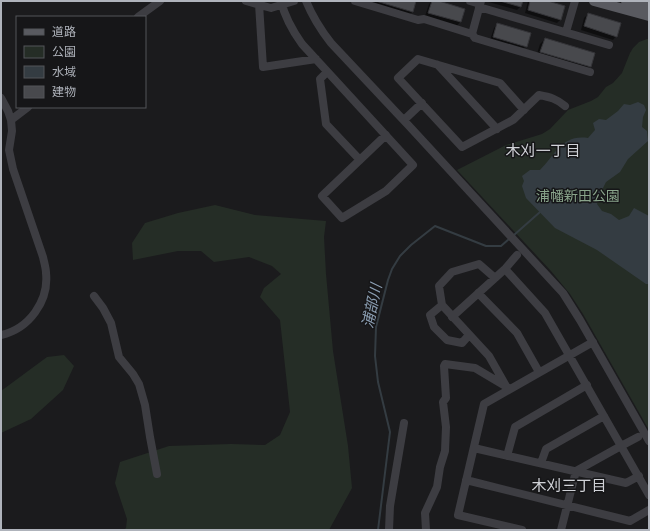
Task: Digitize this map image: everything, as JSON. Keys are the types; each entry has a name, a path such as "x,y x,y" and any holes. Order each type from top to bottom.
{"main road":[{"path":"594,1 614,4 649,16"},
{"path":"626,1 649,7"}],"street":[{"path":"139,16 160,1"},
{"path":"246,1 271,8 282,3 294,1"},
{"path":"306,1 320,29 331,43 404,120 562,293 593,342 649,441"},
{"path":"355,1 418,20 424,19 472,34 475,38 590,72"},
{"path":"470,1 608,45"},
{"path":"566,32 575,1"},
{"path":"282,3 288,23 302,44 327,72 386,135 413,165 386,191 342,218 322,196 386,135"},
{"path":"259,4 263,67 316,59"},
{"path":"472,34 480,4"},
{"path":"524,110 500,83 418,59 398,78 462,147 513,120 524,110 539,96 552,98 565,106"},
{"path":"438,65 497,129"},
{"path":"327,72 320,79 326,124 360,160"},
{"path":"1,98 8,110 11,120 12,130 9,150 13,170 43,258 46,272 46,284 43,298 38,310 23,326 1,335"},
{"path":"404,120 422,103"},
{"path":"11,120 27,108"},
{"path":"452,316 505,269 517,255"},
{"path":"495,278 479,264 452,272 439,286 442,305 489,356 508,388"},
{"path":"505,269 545,313 649,495"},
{"path":"478,293 517,333 539,372"},
{"path":"94,296 103,308 111,323 120,357 139,384 146,405 157,474"},
{"path":"442,305 430,315 434,327 447,340 462,343 469,335"},
{"path":"522,530 458,515 484,404 508,388 593,342"},
{"path":"426,530 425,513 437,487 440,467 446,451 446,427 443,402 446,398 445,364 475,368 508,388"},
{"path":"507,456 514,427 587,386"},
{"path":"541,463 546,449 604,416"},
{"path":"388,530 390,506 404,423"},
{"path":"561,530 576,472 638,437"},
{"path":"474,448 626,483 639,476"},
{"path":"466,480 630,521 649,510"}],"green space":[{"name":"浦幡新田公園","path":"649,39 649,430 570,294 551,271 457,170 506,145 542,134 550,129 568,110 598,97 606,87 613,83 622,73 633,48 639,42"},
{"path":"215,205 255,215 326,221 324,237 333,351 348,446 352,488 329,530 124,530 126,528 127,519 115,483 120,462 169,446 231,444 265,445 280,435 290,412 280,320 260,297 264,288 281,274 272,266 249,257 214,262 201,251 178,251 133,260 132,243 145,223 178,213"},
{"path":"64,355 74,366 63,390 31,419 1,433 1,391 47,357"}],"water":[{"path":"638,102 644,105 646,110 643,117 642,127 647,131 648,141 628,159 620,172 606,182 597,204 602,211 611,214 619,220 629,216 634,208 649,216 649,284 646,284 597,250 555,228 526,198 522,186 524,181 522,176 530,170 540,170 565,142 572,139 588,138 595,130 593,123 599,119 606,120 618,111 624,104 630,105"}],"building":[{"path":"376,1 416,1 413,12"},
{"path":"432,1 439,1 465,9 461,22 428,13"},
{"path":"500,1 523,1 521,7"},
{"path":"530,1 548,1 565,6 561,20 528,10"},
{"path":"588,13 621,23 617,37 584,26"},
{"path":"497,23 531,33 527,47 493,37"},
{"path":"545,38 595,53 591,67 540,52"}],"waterway":[{"name":"浦部川","path":"514,235 540,212"},
{"name":"浦部川","path":"378,530 390,432 378,382 375,356 376,327 392,269 400,256 435,226 486,246 501,246 509,239"}],"district":[{"name":"木刈一丁目","path":"543,151"},
{"name":"木刈三丁目","path":"569,486"}]}
